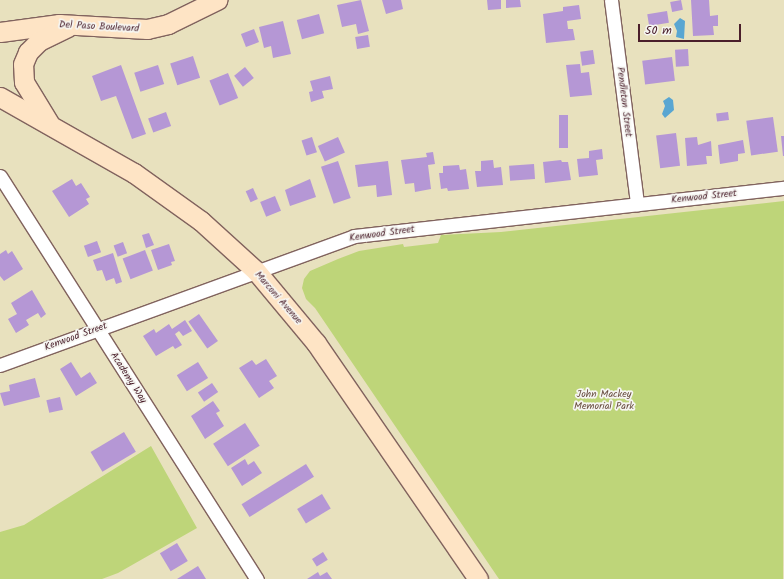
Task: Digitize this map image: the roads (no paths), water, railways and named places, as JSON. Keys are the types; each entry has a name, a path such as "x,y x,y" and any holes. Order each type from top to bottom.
{"main road":[{"name":"Del Paso Boulevard","path":"0,32 31,26 75,24 125,30 147,29 168,24 217,0"},
{"path":"50,125 24,82 23,64 28,52 39,41 75,24"},
{"name":"Marconi Avenue","path":"0,97 134,173 201,221 256,271 316,343 478,579"}],"street":[{"name":"Pendleton Street","path":"611,0 637,204"},
{"name":"Academy Way","path":"0,176 257,579"},
{"name":"Kenwood Street","path":"0,365 354,236 784,188"}],"water":[{"path":"680,18 685,21 684,39 676,37 677,31 674,24"},
{"path":"669,97 673,100 674,110 665,118 662,114 665,106 663,101"}],"park label":[{"name":"John Mackey Memorial Park","path":"604,400"}]}
